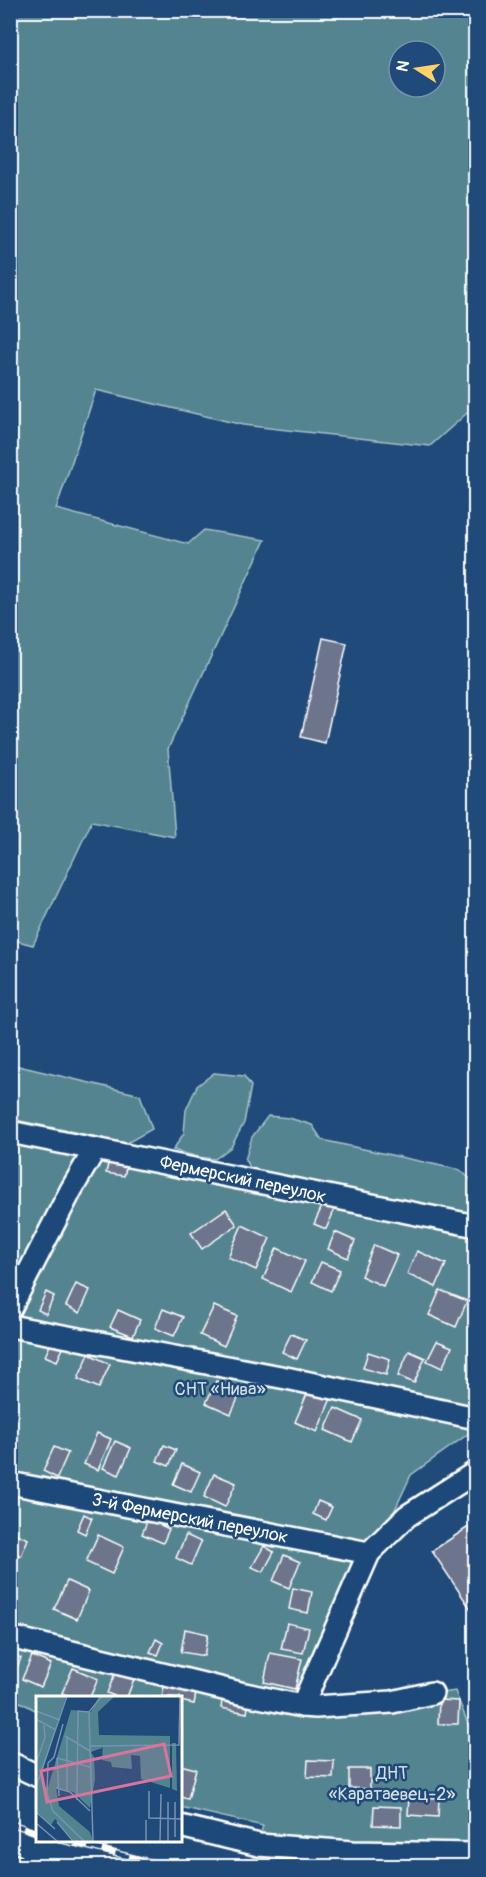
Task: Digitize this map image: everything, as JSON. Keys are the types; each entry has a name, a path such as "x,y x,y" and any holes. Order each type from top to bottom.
{"street":[{"name":"Фермерский переулок","path":"10,1132 476,1226"},
{"path":"10,1310 71,1190 95,1149"},
{"path":"10,1326 286,1378 476,1418"},
{"path":"302,1706 369,1553 407,1516 476,1472"},
{"name":"3-й Фермерский переулок","path":"10,1483 369,1553"},
{"path":"10,1636 240,1693 302,1706 392,1702 432,1693"},
{"path":"10,1763 36,1775"},
{"path":"182,1826 259,1845 353,1852 476,1854"},
{"path":"10,1864 14,1866"}],"green space":[{"path":"10,11 476,11 475,406 430,446 243,425 96,390 56,509 188,544 204,530 265,540 168,749 175,837 92,821 33,945 10,939"},
{"path":"10,1064 140,1095 152,1129 127,1143 11,1119"},
{"path":"214,1073 244,1076 251,1086 244,1123 231,1147 215,1159 173,1150 184,1133 186,1110 197,1086"},
{"path":"268,1116 289,1118 312,1125 322,1140 460,1170 475,1183 475,1214 254,1173 245,1160 252,1137"},
{"name":"СНТ «Нива»","path":"10,1133 475,1226 475,1429 411,1475 301,1713 455,1691 469,1726 475,1726 475,1866 250,1866 263,1826 182,1807 182,1696 36,1696 36,1710 11,1697"}],"building":[{"path":"323,638 347,643 325,743 301,737"},
{"path":"109,1160 127,1164 124,1176 106,1173"},
{"path":"323,1204 335,1209 326,1229 314,1224"},
{"path":"226,1209 237,1225 202,1249 191,1233"},
{"path":"242,1225 270,1238 256,1270 228,1257"},
{"path":"335,1232 355,1241 348,1258 328,1249"},
{"path":"374,1245 397,1255 383,1286 361,1276"},
{"path":"277,1248 305,1261 291,1292 263,1279"},
{"path":"417,1251 446,1264 436,1287 407,1274"},
{"path":"321,1262 340,1270 331,1291 312,1282"},
{"path":"76,1284 90,1290 80,1313 66,1306"},
{"path":"440,1290 467,1301 456,1327 429,1315"},
{"path":"46,1292 54,1296 46,1314 38,1310"},
{"path":"214,1306 237,1316 224,1346 200,1335"},
{"path":"163,1309 183,1317 174,1336 155,1328"},
{"path":"118,1310 140,1320 133,1336 110,1327"},
{"path":"291,1334 306,1340 297,1359 282,1352"},
{"path":"53,1339 65,1344 57,1361 45,1356"},
{"path":"437,1341 452,1347 442,1368 427,1361"},
{"path":"409,1351 425,1358 414,1383 398,1376"},
{"path":"368,1352 390,1359 386,1375 363,1368"},
{"path":"89,1354 110,1364 99,1388 78,1379"},
{"path":"216,1381 241,1392 231,1414 206,1403"},
{"path":"310,1387 332,1396 317,1432 295,1422"},
{"path":"335,1408 362,1420 352,1442 325,1430"},
{"path":"97,1433 111,1439 98,1470 84,1464"},
{"path":"115,1441 131,1448 119,1475 103,1468"},
{"path":"164,1445 176,1450 169,1466 157,1461"},
{"path":"54,1447 68,1453 57,1478 43,1471"},
{"path":"182,1464 200,1472 191,1492 173,1484"},
{"path":"214,1474 236,1483 225,1507 204,1497"},
{"path":"318,1501 332,1507 326,1520 313,1514"},
{"path":"84,1514 92,1518 85,1534 77,1530"},
{"path":"148,1519 169,1529 163,1543 142,1534"},
{"path":"476,1522 476,1617 432,1551"},
{"path":"12,1532 28,1539 21,1556 10,1551"},
{"path":"98,1535 124,1547 112,1574 86,1562"},
{"path":"186,1535 201,1542 191,1565 176,1558"},
{"path":"264,1546 274,1552 263,1572 252,1567"},
{"path":"284,1555 300,1562 289,1588 273,1581"},
{"path":"67,1581 89,1591 77,1619 54,1609"},
{"path":"293,1588 312,1592 308,1613 289,1609"},
{"path":"287,1623 309,1628 303,1653 281,1649"},
{"path":"185,1629 208,1634 204,1656 181,1652"},
{"path":"156,1639 163,1643 158,1655 150,1652"},
{"path":"10,1653 21,1658 15,1673 10,1671"},
{"path":"270,1653 302,1659 295,1689 264,1682"},
{"path":"32,1656 51,1664 41,1687 22,1679"},
{"path":"73,1668 98,1679 90,1696 68,1696 62,1693"},
{"path":"116,1671 134,1679 127,1696 114,1696 107,1693"},
{"path":"165,1681 197,1688 194,1704 182,1701 182,1696 162,1696"},
{"path":"223,1695 249,1700 247,1713 221,1708"},
{"path":"439,1700 459,1701 458,1724 438,1724"},
{"path":"308,1760 334,1761 333,1778 307,1777"},
{"path":"182,1766 196,1769 188,1799 182,1798"},
{"path":"349,1769 370,1769 370,1789 349,1788"},
{"path":"409,1797 439,1798 438,1817 408,1815"},
{"path":"374,1806 401,1807 401,1826 373,1825"}],"railway":[{"path":"10,1823 36,1832"},
{"path":"65,1841 167,1866"}],"park label":[{"name":"ДНТ «Каратаевец-2»","path":"392,1783"}]}
